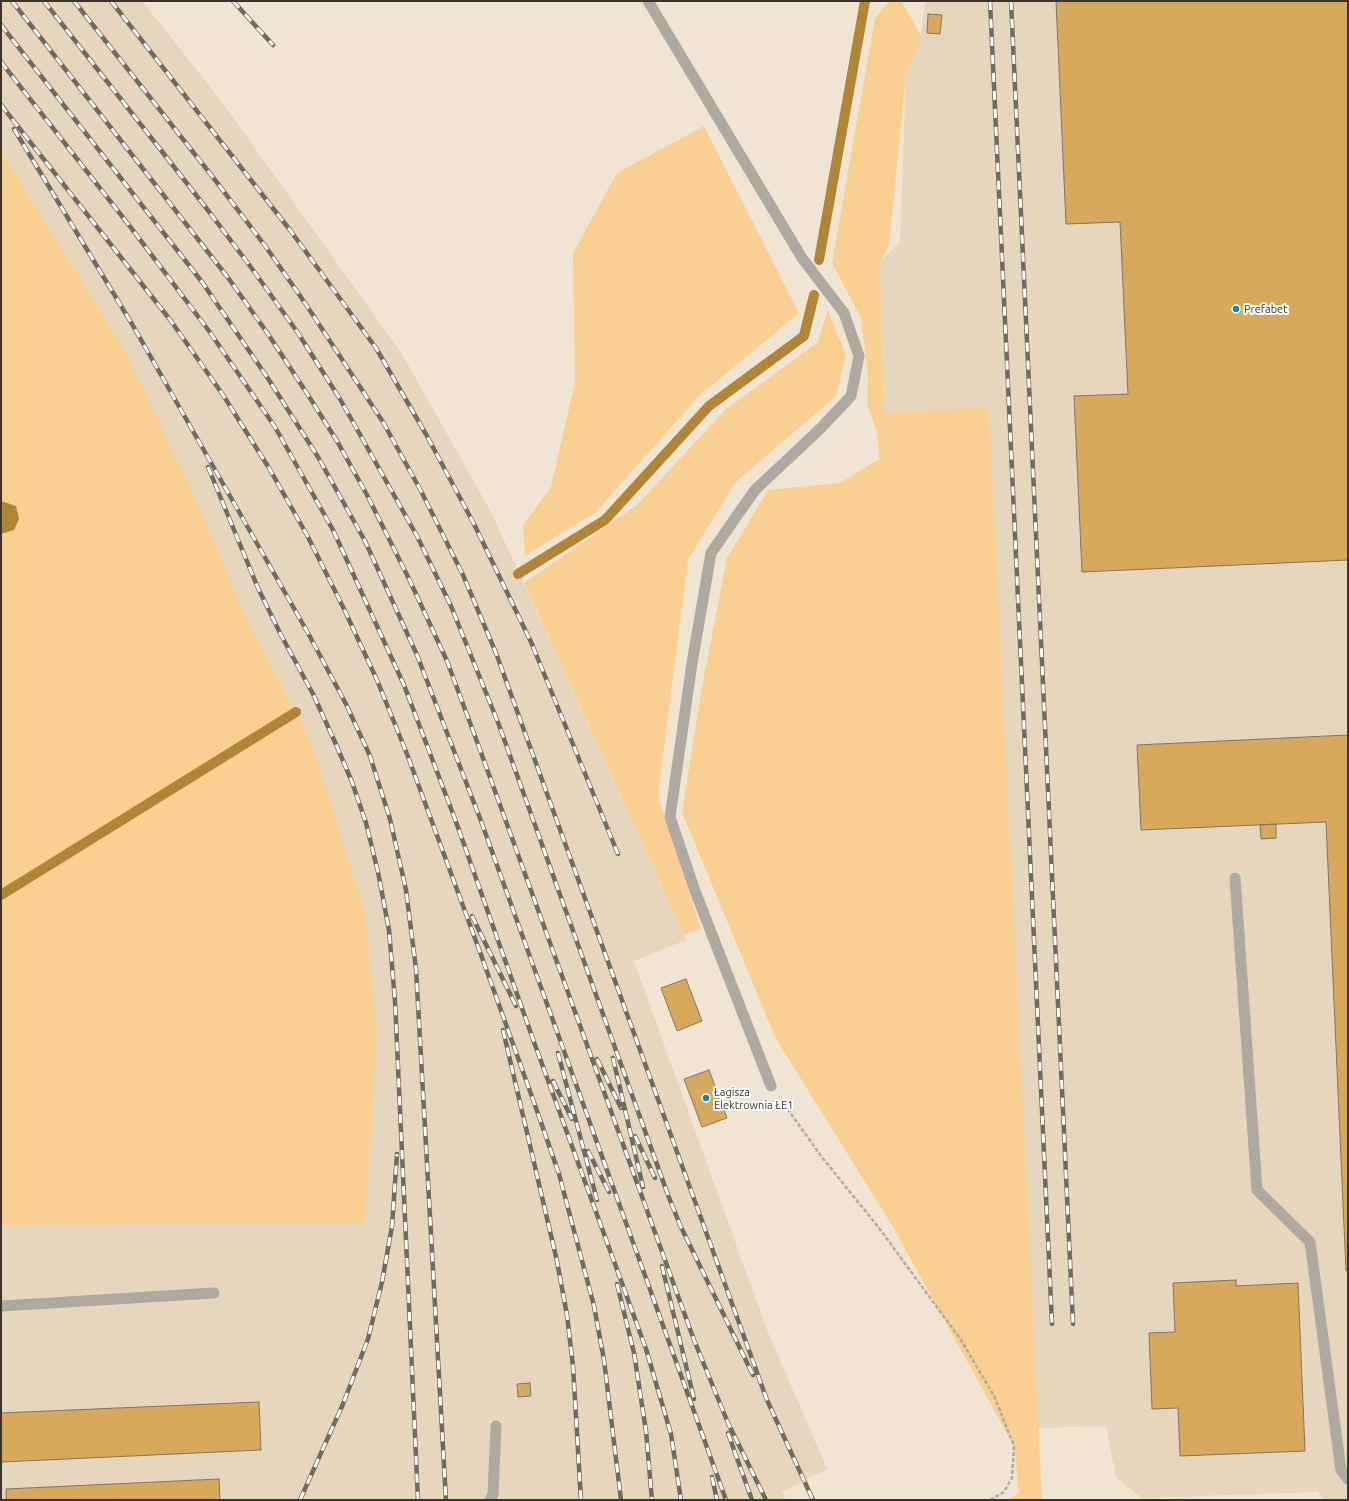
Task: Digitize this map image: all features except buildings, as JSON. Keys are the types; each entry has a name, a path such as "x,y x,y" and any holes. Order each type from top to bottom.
{"lane":[{"path":"648,1 802,258 844,313 859,356 851,396 755,490 712,553 692,663 670,817 696,891 771,1086"},
{"path":"1235,878 1257,1190 1310,1242 1341,1470 1348,1479"},
{"path":"1,1306 214,1293"},
{"path":"490,1500 493,1494 496,1426"}],"path":[{"path":"771,1086 821,1156 879,1228 961,1340 994,1396 1014,1446 1012,1478 1004,1492 990,1500"}],"shaded area":[{"path":"1,1 142,1 219,98 402,354 491,512 686,940 634,961 767,1330 827,1469 782,1492 786,1500 1,1500 1,1225 212,1223 313,745 249,623 122,345 1,151"},
{"path":"890,1 901,1 922,37 906,75 889,245 880,262 884,413 989,407 1042,1500 1010,1500 1019,1492 1014,1446 893,1227 775,1037 682,812 702,687 727,558 768,490 840,483 879,459 877,432 867,404 868,375 861,318 832,263 875,18"},
{"path":"925,1 1348,1 1348,1500 1325,1500 1317,1492 1142,1498 1116,1477 1106,1426 1036,1428 989,407 884,413 880,261 900,242 906,75 921,37"},
{"path":"704,126 799,313 699,396 596,512 525,556 523,525 551,487 575,382 573,253 617,173"},
{"path":"1,151 122,345 189,484 249,623 313,745 365,913 377,1031 365,1223 1,1225"},
{"path":"828,310 846,355 836,396 735,483 688,560 658,796 701,929 684,935 524,583 637,505 726,409 817,343"},
{"path":"1,501 16,506 19,519 14,530 1,534"}],"waterway":[{"path":"819,260 865,1"},
{"path":"518,574 605,520 709,406 804,336 814,295"},
{"path":"1,895 296,712"}],"railway":[{"path":"12,1 229,279 268,334 308,395 337,441 367,495 410,581 447,661 694,1340 728,1423 766,1500"},
{"path":"44,1 207,209 298,333 340,399 417,536 451,606 499,725 680,1225 753,1375"},
{"path":"74,1 212,176 266,247 305,303 383,422 421,491 463,575 496,653 767,1400 813,1500"},
{"path":"111,1 290,230 376,348 427,436 474,524 531,642 618,854"},
{"path":"233,1 273,45"},
{"path":"990,1 1052,1324"},
{"path":"1011,1 1073,1324"},
{"path":"1,25 202,282 267,377 318,457 365,541 417,655 481,821 726,1500"},
{"path":"1,62 132,229 209,331 275,427 333,530 404,685 455,819 534,1042 646,1349 671,1434 681,1500"},
{"path":"1,105 171,321 223,395 269,468 307,535 377,680 407,754 480,952 559,1174 594,1306 604,1360 621,1500"},
{"path":"14,129 132,324 308,633 346,704 370,756 390,819 406,890 416,969 446,1500"},
{"path":"208,467 258,588 281,635 313,694 352,782 366,823 378,872 389,930 395,1001 418,1500"},
{"path":"472,916 516,1006"},
{"path":"503,1030 557,1261 567,1315 573,1366 581,1500"},
{"path":"558,1053 597,1200"},
{"path":"613,1058 643,1187"},
{"path":"597,1059 621,1108"},
{"path":"553,1081 572,1119"},
{"path":"635,1136 655,1178"},
{"path":"588,1151 609,1192"},
{"path":"300,1500 343,1404 368,1339 382,1282 392,1226 397,1154"},
{"path":"662,1266 694,1399"},
{"path":"617,1284 634,1353 646,1431 652,1500"},
{"path":"728,1433 752,1500"},
{"path":"712,1477 717,1500"}],"place":[{"name":"Prefabet","path":"1236,309"},
{"name":"Łagisza Elektrownia ŁE1","path":"706,1098"}]}
